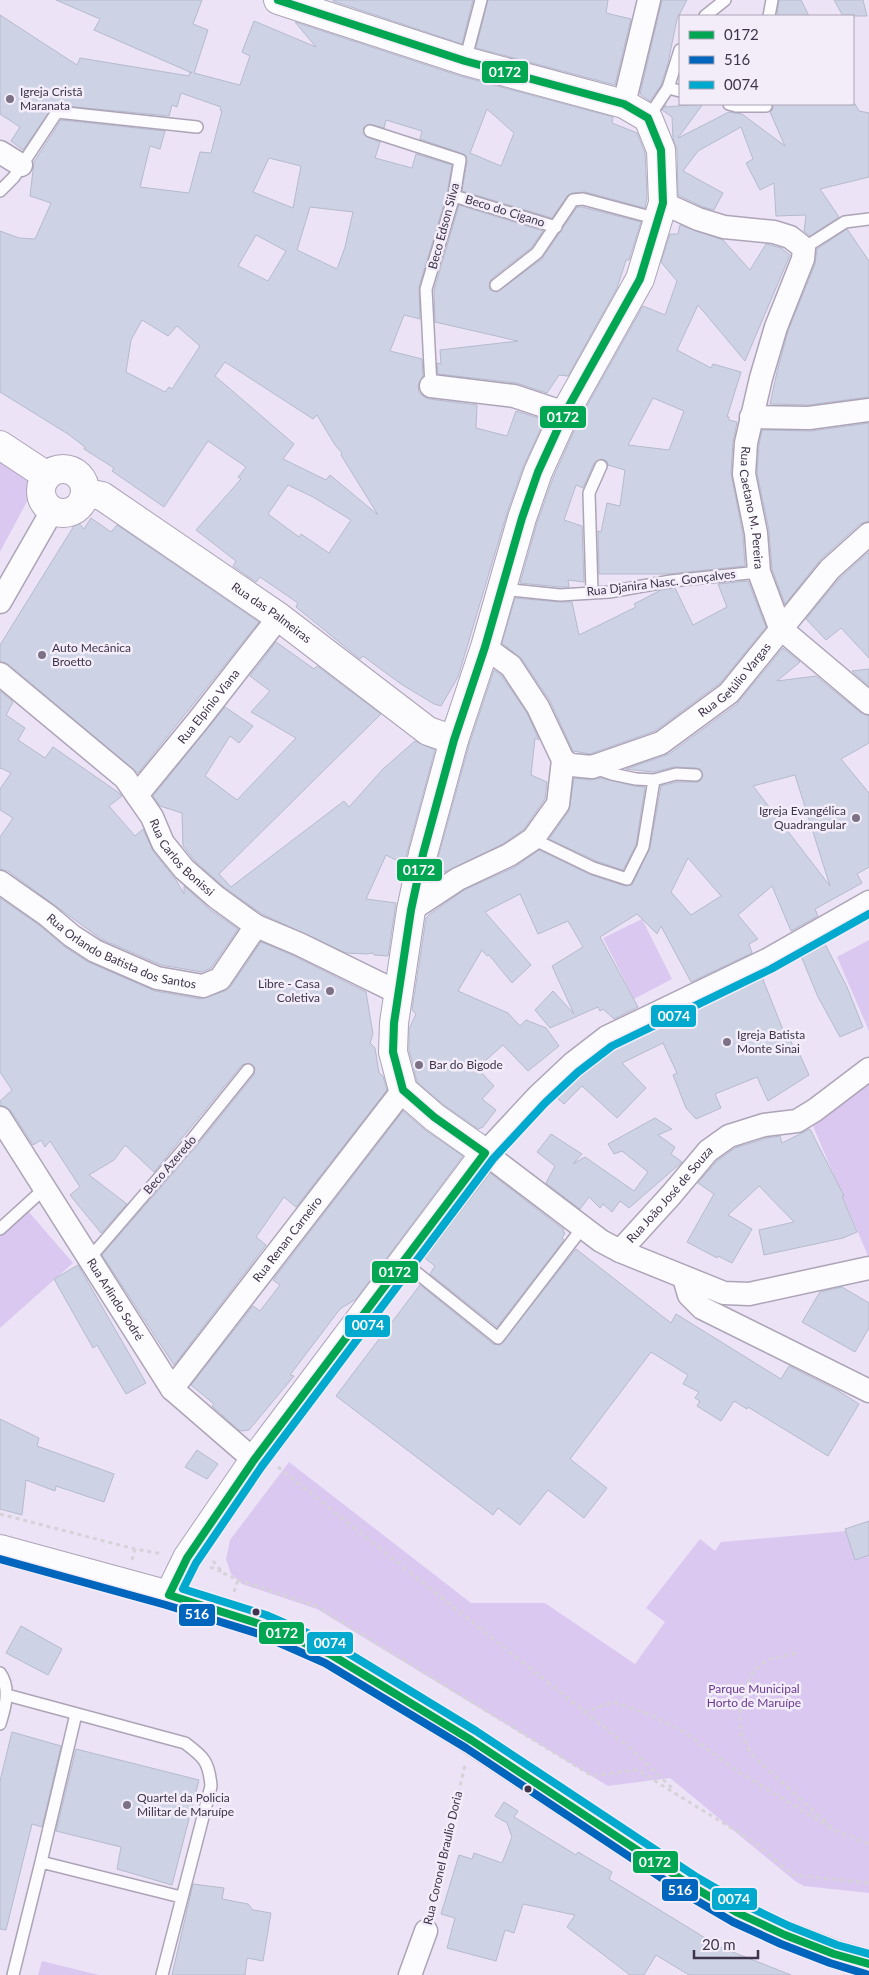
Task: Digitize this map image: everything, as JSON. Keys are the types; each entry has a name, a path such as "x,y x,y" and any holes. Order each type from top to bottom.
{"street":[{"path":"278,0 466,61 624,104 648,118 660,150 660,211 640,279 565,413 535,481 522,518 485,647 454,740 423,854 411,910 394,1023 393,1052 403,1090 434,1117 485,1153"},
{"path":"624,104 649,0"},
{"path":"0,152 21,165"},
{"path":"660,211 724,227 774,232 790,237 804,248"},
{"name":"Rua Caetano M. Pereira","path":"804,248 803,259 795,283 776,327 751,416 746,444 744,474 756,533 759,572 780,628 869,704"},
{"path":"431,386 514,396 565,413"},
{"path":"751,416 809,418 869,410"},
{"path":"0,445 46,476"},
{"path":"58,469 72,471 82,480 86,493 80,507 67,514 52,511 43,501 41,488 46,476 58,469"},
{"name":"Rua das Palmeiras","path":"86,493 102,496 279,617 428,731 454,740"},
{"path":"0,602 52,511"},
{"name":"Rua Getúlio Vargas","path":"563,760 571,765 592,767 661,743 729,693 780,628 830,569 869,534"},
{"name":"Rua Elpínio Viana","path":"137,795 279,617"},
{"path":"411,910 458,879 509,855 533,839 558,804 563,760 538,707 511,666 485,647"},
{"name":"Rua Carlos Bonissi","path":"0,674 125,778 152,816 163,843 184,870 216,897 256,926 299,944 399,993"},
{"name":"Rua Orlando Batista dos Santos","path":"0,882 95,952 157,978 203,986 220,979 256,926"},
{"path":"169,1595 199,1559 265,1462 280,1426 402,1261 485,1153 565,1070 607,1037 767,960 869,902"},
{"name":"Rua João José de Souza","path":"485,1153 601,1241 620,1251 672,1195 708,1151 729,1136 764,1125 797,1122 869,1069"},
{"name":"Rua Renan Carneiro","path":"172,1388 403,1090"},
{"name":"Rua Arlindo Sodré","path":"0,1118 172,1388 265,1462"},
{"path":"620,1251 724,1293 749,1294 869,1268"},
{"path":"684,1278 689,1295 702,1308 869,1391"},
{"path":"0,1549 169,1595 263,1625 330,1654 471,1740 738,1913 785,1935 834,1954 869,1964"},
{"name":"Rua Coronel Braulio Doria","path":"410,1975 426,1931"},
{"path":"834,1954 863,1975"}],"lane":[{"path":"466,61 481,0"},
{"path":"705,15 725,0"},
{"path":"769,15 772,0"},
{"path":"648,118 668,88 679,53"},
{"path":"668,88 679,91"},
{"path":"732,105 766,106"},
{"path":"0,191 14,177 57,112 197,127"},
{"name":"Beco Edson Silva","path":"370,131 460,160 454,196 426,289 431,386"},
{"name":"Beco do Cigano","path":"454,196 556,227"},
{"path":"496,285 536,254 574,200 583,199 660,211"},
{"path":"804,248 836,226 845,222 869,219"},
{"path":"592,592 589,493 601,466"},
{"name":"Rua Djanira Nasc. Gonçalves","path":"502,589 560,595 609,592 671,581 759,572"},
{"path":"592,767 636,779 654,780 676,774 696,775"},
{"path":"533,839 584,864 626,879 643,847 654,780"},
{"name":"Beco Azeredo","path":"90,1259 194,1137 248,1070"},
{"path":"0,1229 45,1188"},
{"path":"402,1261 498,1338 583,1226"},
{"path":"0,1673 3,1676 7,1695 0,1724"},
{"path":"7,1695 185,1743 200,1753 209,1768 211,1786 162,1975"},
{"path":"13,1975 76,1714"},
{"path":"41,1862 181,1897"}],"path":[{"path":"265,1462 630,1748 680,1796"},
{"path":"0,1514 135,1548 199,1559 238,1580 316,1606 592,1776 637,1770 751,1840 793,1876 869,1883"},
{"path":"199,1559 223,1573"},
{"path":"796,1653 767,1660 755,1669 746,1685 740,1708 741,1733 751,1754 791,1788 836,1831"},
{"path":"584,1712 613,1702 651,1715 684,1732 737,1771 836,1831 869,1844"},
{"name":"Rua Coronel Braulio Doria","path":"426,1931 471,1740"}],"green space":[{"path":"0,453 39,479 0,552"},
{"path":"642,919 672,979 634,999 603,938"},
{"path":"869,940 869,1031 837,957"},
{"path":"869,1074 869,1256 868,1256 810,1119"},
{"path":"22,1204 73,1263 0,1328 0,1223"},
{"name":"Parque Municipal Horto de Maruípe","path":"289,1462 471,1603 545,1603 635,1664 665,1622 646,1608 700,1539 715,1551 721,1542 869,1529 869,1893 804,1886 795,1881 670,1778 608,1786 317,1609 242,1584 231,1574 226,1559 230,1540"},
{"path":"42,1961 99,1975 38,1975"}],"building":[{"path":"56,0 202,0 193,24 208,30 194,73 240,85 250,56 242,52 254,21 316,47 295,22 460,76 613,117 612,123 637,133 645,153 647,197 645,208 585,192 572,193 567,196 552,218 462,191 467,161 466,155 420,139 422,131 386,120 384,128 369,124 363,128 365,136 380,142 375,158 412,168 416,154 452,165 447,194 419,287 420,319 404,315 390,351 422,359 423,376 418,385 419,392 424,397 477,405 476,428 507,436 516,411 545,420 523,467 507,513 458,677 441,706 434,704 401,684 363,656 360,659 296,607 298,603 260,577 256,582 233,566 236,561 196,530 241,479 238,477 246,467 208,441 164,507 112,471 114,468 84,449 85,447 68,434 0,392 0,231 19,238 35,239 51,203 30,196 34,162 61,120 165,131 160,149 150,146 140,187 189,193 200,152 211,153 222,111 220,110 221,107 181,93 177,107 172,105 169,116 54,105 23,150 11,141 20,127 0,114 0,15 77,65 80,58 189,76 190,72 94,30 100,19","holes":["487,109 514,133 501,166 470,153","269,158 301,166 293,208 253,192","310,207 353,212 345,247 337,269 297,250","256,235 286,251 268,281 238,266","142,320 168,336 177,326 200,346 172,389 169,387 165,392 126,372 131,340","225,362 313,419 317,415 342,453 341,455 378,515 330,475 326,480 283,459 294,444 215,376","288,485 313,497 351,520 329,553 301,534 299,537 268,514"]},
{"path":"333,0 473,0 462,44"},
{"path":"488,0 608,0 606,13 631,19 615,85 476,48"},
{"path":"662,0 687,0 677,19 668,63 661,85 650,101 640,94"},
{"path":"779,0 801,0 808,15 777,15"},
{"path":"834,0 863,0 867,16 842,15"},
{"path":"855,104 859,111 869,113 869,177 820,189 839,217 810,236 804,231 806,215 776,216 774,183 760,190 746,163 753,159 741,127 698,151 683,171 723,193 714,210 703,207 678,195 677,149 673,139 672,117 662,110 666,105 665,107 702,105 678,138 729,112 742,114 785,146 770,112 773,109 773,105"},
{"path":"459,205 543,231 531,248 491,279 490,290 497,292 542,259 577,207 641,222 629,260 626,260 617,288 568,376 559,375 547,393 516,383 438,374 437,363 441,364 440,350 518,341 435,322 434,290"},
{"path":"680,225 723,240 750,270 766,244 781,248 790,255 745,361 698,305 677,350 711,368 713,364 741,372 727,417 729,417 729,420 737,422 733,442 731,473 743,535 745,566 668,574 599,574 598,531 601,532 607,503 620,506 625,470 608,465 607,461 601,459 594,463 583,488 576,485 564,520 582,526 584,582 568,580 569,587 520,583 537,523 553,478 579,420 643,306 665,315 677,281 661,262 670,234 678,234","holes":["653,398 684,411 669,450 628,445"]},
{"path":"847,229 869,261 869,397 808,405 770,404 788,331 815,264 817,249"},
{"path":"869,423 869,521 860,524 821,559 785,604 772,569 769,530 757,473 762,430 811,431"},
{"path":"91,518 111,532 117,525 259,622 138,773 8,664 0,661 0,645 77,521 84,529"},
{"path":"869,552 869,658 841,628 826,640 806,619 840,578"},
{"path":"748,581 766,627 720,683 655,731 590,754 573,751 550,701 522,659 502,643 515,598 572,602 579,635 636,607 634,604 661,590 675,588 693,625 727,607 718,584"},
{"path":"276,642 314,669 317,666 381,714 219,874 231,887 344,801 349,807 383,769 415,741 435,750 404,864 386,855 366,899 396,903 388,956 374,955 373,953 346,953 262,914 224,887 194,860 183,846 182,813 160,806 153,796 225,707 253,726 239,743 230,736 205,776 237,800 296,738 251,712 270,691 250,676"},
{"path":"783,648 800,662 777,681 816,676 861,713 869,716 869,743 841,759 869,793 869,867 857,874 862,883 815,909 818,916 791,931 772,886 738,915 758,939 749,944 752,953 691,982 661,926 657,934 637,914 600,937 638,1007 614,1019 603,1009 600,1011 598,1007 550,1028 535,1010 553,991 574,1014 552,966 583,947 568,921 538,934 520,894 485,912 531,965 512,983 489,955 487,956 482,950 458,991 508,1013 520,1026 526,1020 546,1028 559,1046 528,1071 503,1045 477,1068 494,1086 482,1099 496,1110 483,1127 478,1129 444,1105 417,1082 409,1050 409,1029 416,1014 412,1010 426,918 464,890 515,867 539,850 591,875 625,886 632,885 650,848 661,786 677,782 699,782 703,775 700,769 696,768 674,767 653,772 626,769 669,754 737,704","holes":["795,775 830,886 753,786","688,858 721,896 691,915 671,892"]},
{"path":"869,669 869,686 852,671"},
{"path":"494,670 501,675 527,713 539,740 535,738 531,775 547,782 545,799 524,829 503,844 445,872 437,862 469,745"},
{"path":"0,691 13,702 6,715 25,728 18,740 45,758 53,747 119,793 122,796 109,806 135,836 143,829 153,851 176,880 184,894 184,886 208,908 238,929 211,968 202,972 161,965 101,939 8,871 0,869 0,837 13,818 0,810 0,789 11,773 0,769"},
{"path":"574,778 591,780 601,778 645,787 636,845 623,870 596,861 549,839 569,811"},
{"path":"0,898 88,962 155,991 201,999 225,991 231,986 261,942 294,956 366,992 373,1034 370,1043 375,1048 379,1073 383,1076 387,1090 296,1207 284,1197 256,1237 266,1245 174,1365 102,1255 200,1142 254,1075 255,1068 250,1063 242,1065 154,1172 125,1145 114,1160 89,1175 127,1204 101,1233 70,1195 80,1187 50,1141 45,1147 41,1140 33,1145 11,1111 0,1105 0,1101 12,1090 0,1072"},
{"path":"829,940 825,944 847,987 863,1027 840,1037 818,997 801,956"},
{"path":"762,977 787,1040 790,1038 793,1047 796,1046 809,1075 768,1101 757,1077 715,1094 721,1108 696,1119 686,1108 673,1075 677,1073 663,1043 622,1063 646,1088 617,1118 582,1086 564,1104 556,1097 614,1048"},
{"path":"403,1111 425,1130 463,1156 356,1299 340,1309 290,1375 294,1376 249,1430 240,1431 212,1406 214,1404 191,1385 253,1306 260,1311 280,1285 273,1280"},
{"path":"655,1118 672,1129 658,1135 675,1147 671,1154 682,1162 629,1208 620,1201 612,1212 603,1204 600,1208 589,1197 580,1209 546,1183 555,1166 537,1152 551,1134 582,1154 573,1164 585,1157 634,1191 648,1172 622,1151 614,1154 608,1144"},
{"path":"810,1129 844,1196 842,1196 857,1232 843,1238 764,1255 759,1230 794,1222 759,1186 728,1215 752,1229 732,1263 718,1256 717,1258 687,1242 714,1194 698,1183 717,1161 735,1148 780,1136 782,1143"},
{"path":"490,1173 564,1230 563,1232 565,1233 562,1238 564,1240 497,1327 430,1274 435,1266 425,1258"},
{"path":"576,1249 671,1323 676,1314 781,1379 789,1366 837,1390 859,1404 828,1456 748,1407 747,1409 734,1401 721,1421 697,1406 700,1401 695,1398 699,1392 683,1384 688,1375 651,1352 570,1459 607,1488 584,1518 548,1490 520,1525 498,1508 493,1515 336,1396 420,1285 493,1344 500,1345"},
{"path":"78,1265 146,1383 126,1394 97,1345 93,1348 54,1279"},
{"path":"842,1287 869,1303 869,1328 855,1352 802,1322 820,1292"},
{"path":"0,1419 39,1438 37,1446 114,1474 104,1502 56,1486 55,1491 26,1480 22,1515 0,1509"},
{"path":"197,1450 218,1464 207,1479 185,1467"},
{"path":"869,1521 869,1555 855,1560 845,1529"},
{"path":"21,1626 62,1649 48,1675 6,1653"},
{"path":"12,1732 61,1746 42,1827 32,1824 6,1930 0,1929 0,1781"},
{"name":"Quartel da Policia Militar de Maruípe","path":"76,1749 199,1780 172,1885 117,1869 121,1847 56,1831"},
{"path":"504,1802 518,1811 514,1817 576,1855 578,1852 612,1872 609,1879 720,1947 791,1975 689,1975 656,1955 644,1975 630,1975 567,1927 575,1915 523,1904 514,1933 505,1930 496,1961 447,1948 455,1918 441,1914 459,1855 472,1859 474,1853 502,1863 512,1837 507,1823 495,1816"},
{"path":"193,1884 224,1888 222,1899 248,1904 253,1910 271,1913 263,1961 247,1958 245,1975 172,1975"}],"transit line":[{"name":"0172","path":"278,0 465,61 624,104 648,118 661,150 663,203 640,279 565,413 538,472 522,518 485,647 454,740 423,854 411,910 394,1023 393,1052 403,1090 434,1117 485,1153 254,1460 187,1558 169,1595 263,1625 330,1654 471,1740 693,1887 738,1913 785,1935 834,1954 869,1964"},
{"name":"0074","path":"869,914 771,969 612,1046 578,1072 545,1103 493,1159 262,1466 196,1563 183,1589 266,1615 335,1645 476,1731 698,1878 743,1904 789,1926 837,1945 869,1954"},
{"name":"516","path":"0,1559 166,1605 259,1634 325,1663 466,1748 687,1895 733,1922 781,1944 830,1963 866,1974"}],"place":[{"name":"Igreja Cristã Maranata","path":"10,99"},
{"name":"Auto Mecânica Broetto","path":"42,655"},
{"name":"Igreja Evangélica Quadrangular","path":"856,818"},
{"name":"Libre - Casa Coletiva","path":"330,991"},
{"name":"Igreja Batista Monte Sinai","path":"727,1042"},
{"name":"Bar do Bigode","path":"419,1065"},
{"name":"Quartel da Policia Militar de Maruípe","path":"127,1805"}]}
